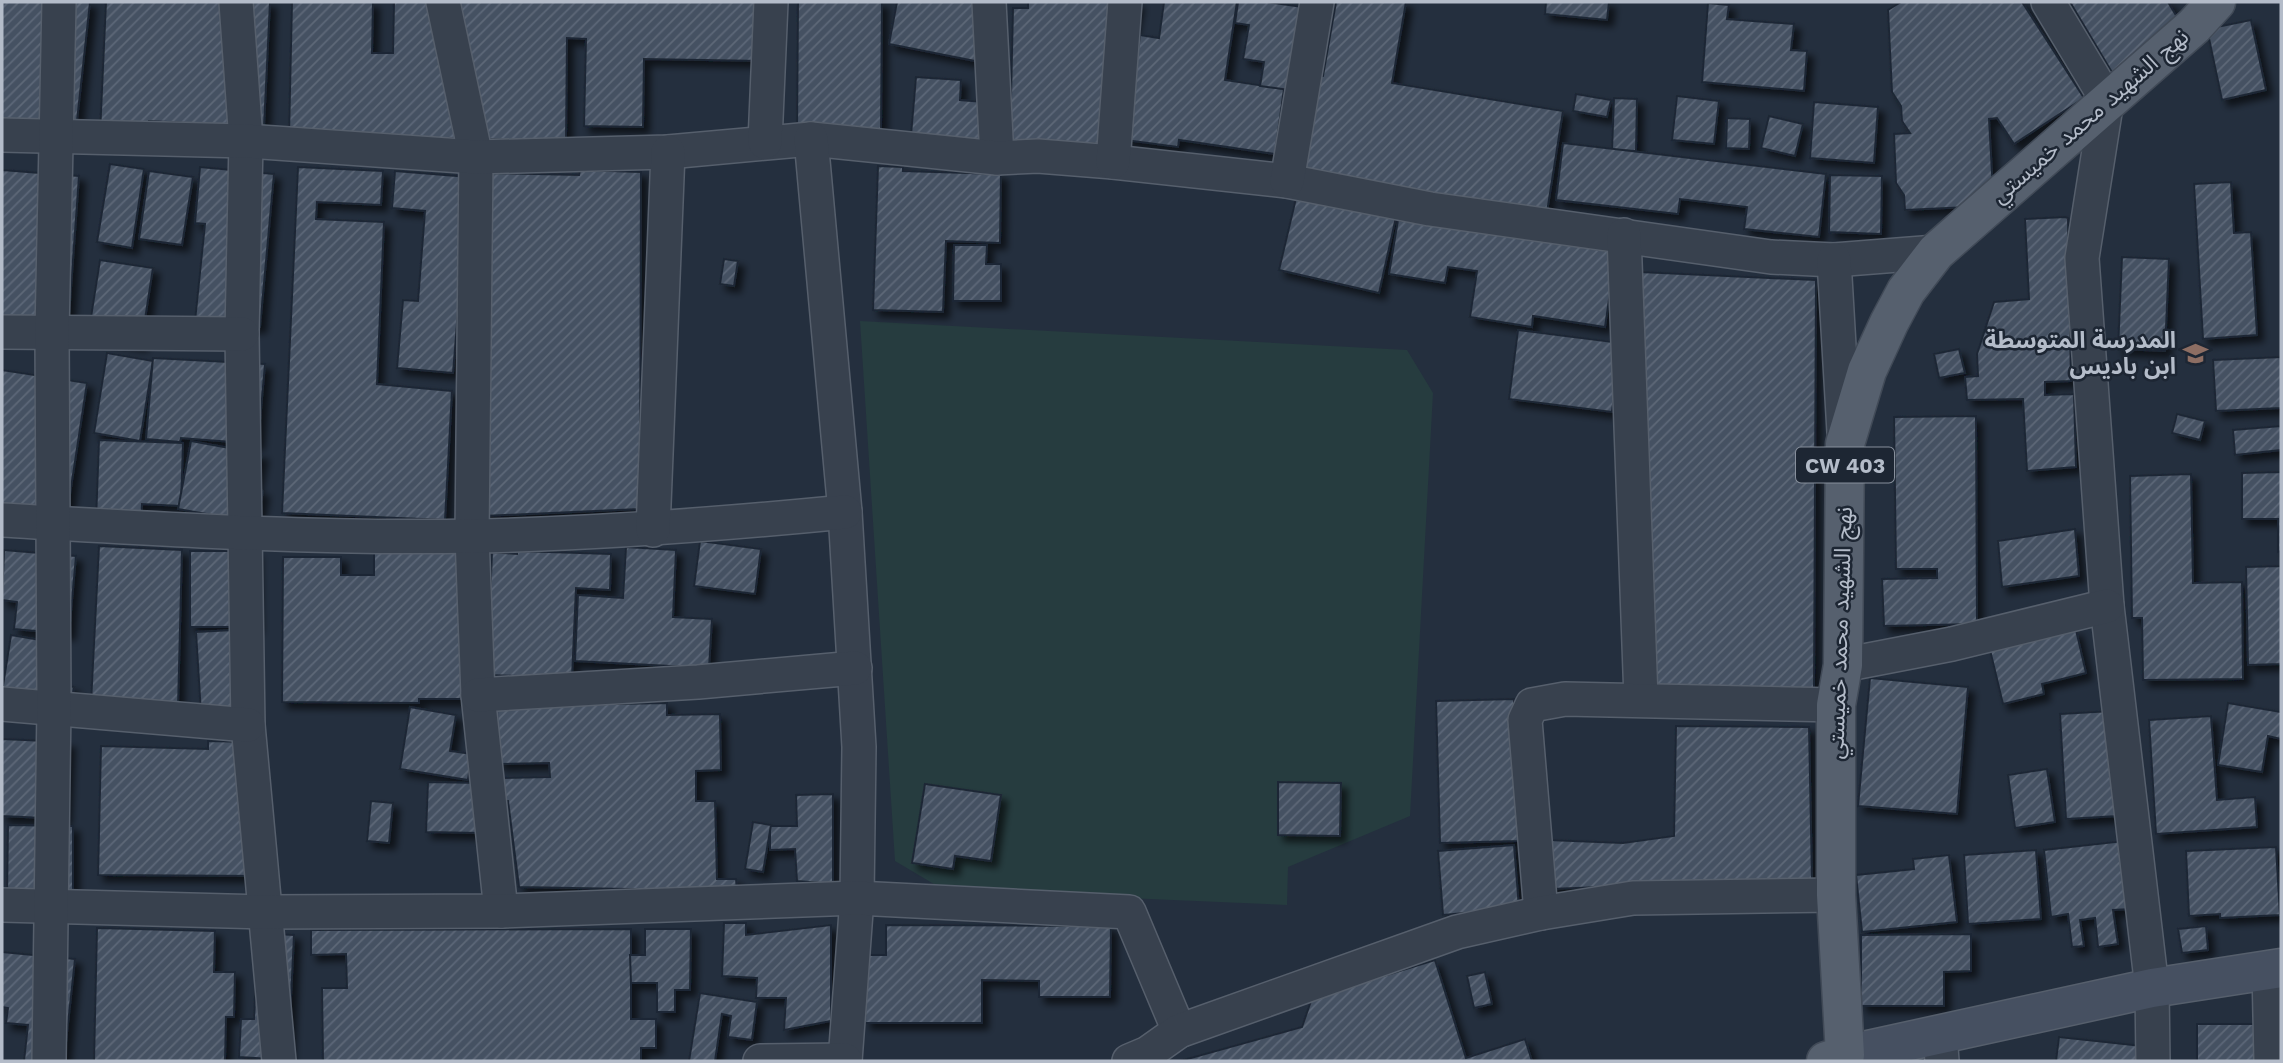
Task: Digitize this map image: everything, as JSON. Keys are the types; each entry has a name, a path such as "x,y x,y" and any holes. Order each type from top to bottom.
{"main road":[{"name":"نهج الشهيد محمد خميستي","path":"1836,1058 1836,705 1843,665 1845,443 1867,372 1906,291 1936,252 2194,26 2216,2"},
{"path":"1836,1058 1941,1048 2152,988 2275,969"}],"street":[{"path":"49,1061 49,904 54,706 52,333 59,2"},
{"path":"236,2 246,141 242,334 248,725 279,1061"},
{"path":"443,2 476,157 472,536 478,695 501,911"},
{"path":"765,142 771,2"},
{"path":"989,2 997,158"},
{"path":"1114,162 1125,2"},
{"path":"1287,181 1317,2"},
{"path":"2048,2 2107,100 2082,258 2107,606 2152,988 2153,1061"},
{"path":"2,135 246,141 476,157 668,152 811,139 997,158 1038,156 1114,162 1287,181 1430,209 1771,257 1834,260 1936,252"},
{"path":"760,1061 845,1060 857,898 859,747 855,668 845,512 811,139"},
{"path":"653,530 668,152"},
{"path":"1624,235 1641,699"},
{"path":"1834,260 1845,443"},
{"path":"2,331 242,334"},
{"path":"2,520 244,534 472,536 653,530 845,512"},
{"path":"1843,665 1952,644 2107,606"},
{"path":"478,695 698,682 855,668"},
{"path":"1541,912 1525,737 1528,710 1532,705 1565,699 1641,699 1836,705"},
{"path":"2,704 54,706 248,725"},
{"path":"1143,1058 1178,1031 1457,932 1541,912 1633,898 1836,895"},
{"path":"2,905 49,904 264,912 501,911 857,898 1129,912 1178,1031"},
{"path":"2271,1061 2275,969"}],"green space":[{"path":"860,321 1407,350 1433,393 1410,816 1288,867 1287,905 944,890 895,861"}],"building":[{"path":"2,2 90,2 75,139 2,131"},
{"path":"106,2 270,2 264,127 149,121 149,136 100,134"},
{"path":"292,2 373,2 372,53 393,53 394,2 764,2 762,61 644,59 643,127 584,126 586,39 567,38 566,141 289,135"},
{"path":"798,2 882,2 881,131 797,130"},
{"path":"897,2 987,2 975,61 889,44"},
{"path":"1028,2 1138,2 1108,144 1010,142 1013,8 1028,8"},
{"path":"1164,2 1237,2 1225,80 1284,89 1275,154 1179,140 1178,147 1125,140 1140,35 1159,38"},
{"path":"1238,2 1267,2 1310,8 1297,91 1260,86 1264,62 1243,59 1249,25 1235,23"},
{"path":"1336,2 1406,2 1392,83 1563,111 1547,212 1297,171 1313,75 1323,76"},
{"path":"1546,2 1609,2 1607,20 1545,14"},
{"path":"1901,2 2022,2 2084,98 2014,144 1997,118 1989,119 1993,191 1969,207 1905,210 1904,195 1896,183 1894,134 1910,133 1902,121 1901,106 1892,92 1888,10"},
{"path":"2070,2 2168,2 2177,17 2113,74"},
{"path":"1708,3 1729,5 1727,19 1794,24 1791,50 1807,51 1804,91 1702,82"},
{"path":"2251,20 2266,90 2222,100 2207,29"},
{"path":"916,77 961,80 960,100 997,103 994,141 911,135"},
{"path":"1576,94 1611,100 1607,117 1573,111"},
{"path":"1677,96 1719,101 1714,144 1672,140"},
{"path":"1614,98 1637,99 1636,151 1612,150"},
{"path":"1814,102 1878,107 1874,163 1810,158"},
{"path":"1769,116 1803,124 1795,156 1761,148"},
{"path":"1727,118 1750,119 1749,149 1726,148"},
{"path":"1563,143 1826,174 1819,237 1744,229 1747,207 1680,199 1678,214 1556,200"},
{"path":"110,164 144,169 132,248 97,242"},
{"path":"878,166 903,167 903,171 1001,174 1000,243 946,241 943,312 873,310"},
{"path":"200,167 274,174 260,327 195,321 205,224 195,223"},
{"path":"298,167 383,171 381,205 317,202 316,219 384,222 377,384 452,391 445,520 282,513"},
{"path":"2,170 79,176 68,330 2,336"},
{"path":"580,170 641,172 640,509 482,516 489,173 579,175"},
{"path":"149,171 193,177 182,245 139,239"},
{"path":"395,171 469,177 453,373 397,368 403,300 418,301 425,211 392,208"},
{"path":"1830,175 1882,176 1881,234 1829,232"},
{"path":"2231,182 2234,233 2251,232 2257,335 2203,339 2194,184"},
{"path":"1297,194 1396,217 1379,293 1279,270"},
{"path":"2068,218 2071,381 2045,382 2045,395 2074,394 2076,467 2027,471 2023,399 1967,400 1965,377 1978,376 1977,354 1994,302 2029,299 2025,219"},
{"path":"1398,220 1616,252 1605,327 1533,316 1532,327 1470,317 1477,271 1448,267 1445,283 1389,274"},
{"path":"954,245 987,245 986,264 1001,264 1001,301 953,301"},
{"path":"2122,257 2169,259 2165,351 2118,349"},
{"path":"724,259 738,261 734,286 720,284"},
{"path":"100,260 153,268 141,345 88,336"},
{"path":"1640,272 1816,280 1814,690 1653,689"},
{"path":"1518,330 1621,343 1612,412 1509,399"},
{"path":"1959,349 1965,373 1939,378 1934,354"},
{"path":"107,353 153,361 140,441 94,433"},
{"path":"2281,357 2281,408 2216,411 2213,360"},
{"path":"153,358 265,364 258,444 181,438 180,442 146,439"},
{"path":"2,370 87,383 65,527 2,518"},
{"path":"2177,414 2205,421 2200,440 2172,433"},
{"path":"1976,416 1977,624 1884,626 1882,579 1937,578 1937,569 1896,569 1894,417"},
{"path":"2281,426 2281,450 2235,455 2233,430"},
{"path":"99,440 183,443 181,506 142,504 141,523 96,521"},
{"path":"191,441 262,454 255,489 263,491 257,523 178,509"},
{"path":"2281,472 2281,551 2278,552 2278,519 2242,519 2242,473"},
{"path":"2191,474 2193,583 2242,582 2243,679 2143,680 2142,618 2132,618 2130,476"},
{"path":"2075,529 2079,576 2002,587 1998,541"},
{"path":"700,541 761,549 755,594 694,586"},
{"path":"99,546 182,550 178,707 91,703"},
{"path":"626,547 676,550 673,617 712,619 709,668 575,661 578,595 623,598"},
{"path":"4,550 76,556 69,634 14,629 17,602 2,600"},
{"path":"190,551 255,551 256,627 190,627"},
{"path":"517,551 611,554 610,590 576,588 572,678 487,675 492,552 517,554"},
{"path":"374,553 461,553 461,699 419,699 419,703 282,702 283,557 341,557 341,575 374,575"},
{"path":"2281,566 2281,664 2248,665 2246,567"},
{"path":"252,629 238,712 201,714 196,632"},
{"path":"2076,630 2086,673 2042,684 2044,694 2003,704 1990,650"},
{"path":"11,635 52,642 45,682 74,687 71,704 2,692"},
{"path":"1870,678 1968,687 1957,814 1858,806"},
{"path":"1514,699 1518,841 1440,843 1436,701"},
{"path":"667,703 667,715 720,714 721,770 696,771 696,801 715,801 717,879 736,879 737,891 519,887 508,801 502,801 502,778 550,777 549,763 498,764 497,706"},
{"path":"2228,703 2281,712 2281,739 2268,736 2262,772 2218,765"},
{"path":"410,707 456,715 450,751 472,754 468,780 400,769"},
{"path":"2112,711 2118,816 2066,819 2060,714"},
{"path":"2211,716 2217,800 2255,797 2257,827 2156,834 2149,720"},
{"path":"1676,726 1809,727 1812,879 1550,889 1548,840 1623,843 1674,836"},
{"path":"2,739 69,742 65,819 2,816"},
{"path":"208,741 252,742 267,876 98,875 101,746 208,749"},
{"path":"2047,769 2055,822 2015,828 2008,775"},
{"path":"428,782 480,783 479,833 426,832"},
{"path":"1278,782 1341,783 1340,836 1278,835"},
{"path":"925,784 1001,795 991,861 955,856 953,869 912,863"},
{"path":"833,794 833,884 797,881 795,849 770,850 770,826 797,826 796,795"},
{"path":"371,801 393,803 389,843 367,841"},
{"path":"753,822 771,825 763,872 745,869"},
{"path":"8,825 73,826 73,896 7,896"},
{"path":"2124,841 2132,909 2113,910 2118,944 2098,947 2095,918 2080,920 2084,946 2072,947 2068,914 2051,917 2044,850"},
{"path":"1514,845 1519,908 1443,915 1438,851"},
{"path":"2276,847 2280,915 2220,918 2220,914 2189,916 2186,851"},
{"path":"2036,850 2041,919 1968,924 1964,855"},
{"path":"1949,855 1957,922 1862,932 1856,875 1914,869 1913,859"},
{"path":"724,923 746,923 746,935 831,925 831,1021 784,1030 786,998 756,998 757,978 722,976"},
{"path":"886,925 1111,926 1110,997 1039,997 1039,981 982,980 982,1023 865,1023 866,955 886,955"},
{"path":"2206,926 2208,950 2182,953 2178,929"},
{"path":"97,928 215,931 214,972 235,972 234,1017 226,1017 225,1061 94,1061"},
{"path":"631,929 631,1019 656,1019 656,1048 641,1048 641,1061 323,1061 322,988 347,988 346,954 311,955 311,930"},
{"path":"645,929 691,929 690,990 675,990 675,1012 657,1012 657,983 631,983 630,955 645,955"},
{"path":"258,933 294,935 288,1060 239,1057 241,1019 254,1019"},
{"path":"1971,934 1971,971 1944,972 1944,1006 1861,1006 1861,935"},
{"path":"2,952 75,959 64,1061 24,1061 28,1025 6,1023 8,1008 2,1007"},
{"path":"1435,960 1466,1058 1525,1039 1532,1061 1180,1061 1302,1027 1312,998"},
{"path":"1485,972 1492,1004 1474,1008 1467,976"},
{"path":"700,993 757,1002 752,1040 728,1037 731,1016 722,1014 715,1061 689,1061"},
{"path":"2197,1024 2281,1024 2281,1061 2197,1061"},
{"path":"2059,1037 2142,1046 2140,1061 2056,1061"}],"place":[{"name":"المدرسة المتوسطة ابن باديس","path":"2196,353"}]}
